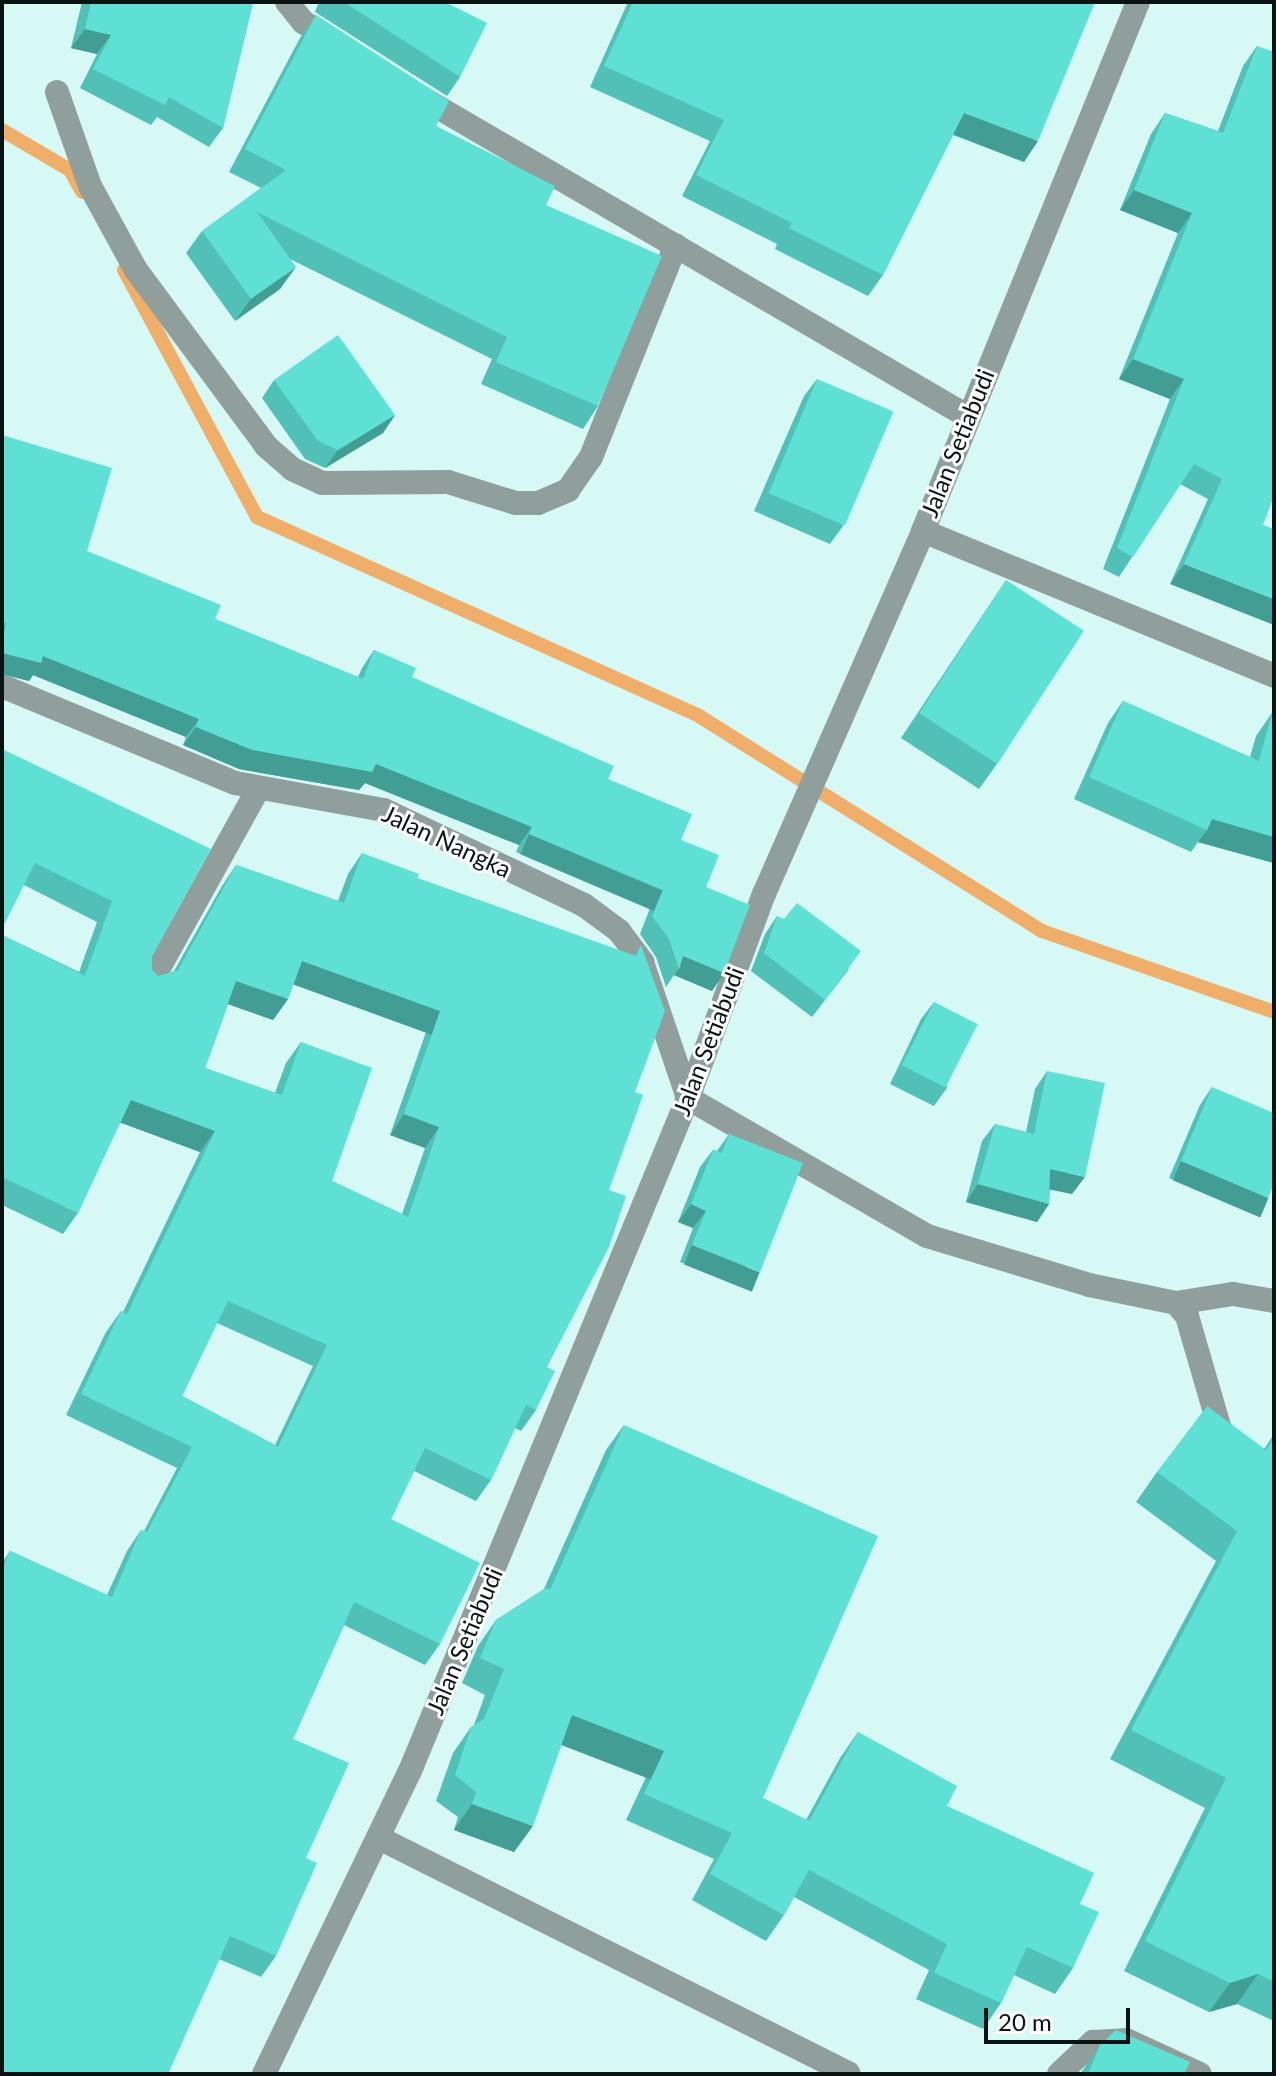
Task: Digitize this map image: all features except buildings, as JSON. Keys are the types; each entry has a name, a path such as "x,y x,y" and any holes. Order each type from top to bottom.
{"street":[{"path":"287,2 303,22 354,55"},
{"name":"Jalan Setiabudi","path":"264,2074 379,1838 688,1098 764,894 923,531 967,416 1138,2"},
{"path":"393,80 967,416"},
{"path":"57,92 90,186 136,270 266,446 292,469 322,483 448,482 516,503 538,503 568,490 591,457 676,245"},
{"path":"923,531 1274,676"},
{"name":"Jalan Nangka","path":"2,686 258,789 384,810 584,905 630,942 642,962 688,1098"},
{"path":"150,984 258,789"},
{"path":"688,1098 927,1236 1089,1285 1176,1303 1233,1294 1274,1301"},
{"path":"1176,1303 1187,1316 1214,1415"},
{"path":"379,1838 848,2073"},
{"path":"1059,2074 1093,2042 1126,2040 1200,2074"}],"waterway":[{"path":"2,130 70,170 82,192"},
{"path":"124,270 257,517 699,716 1042,931 1274,1012"}]}
